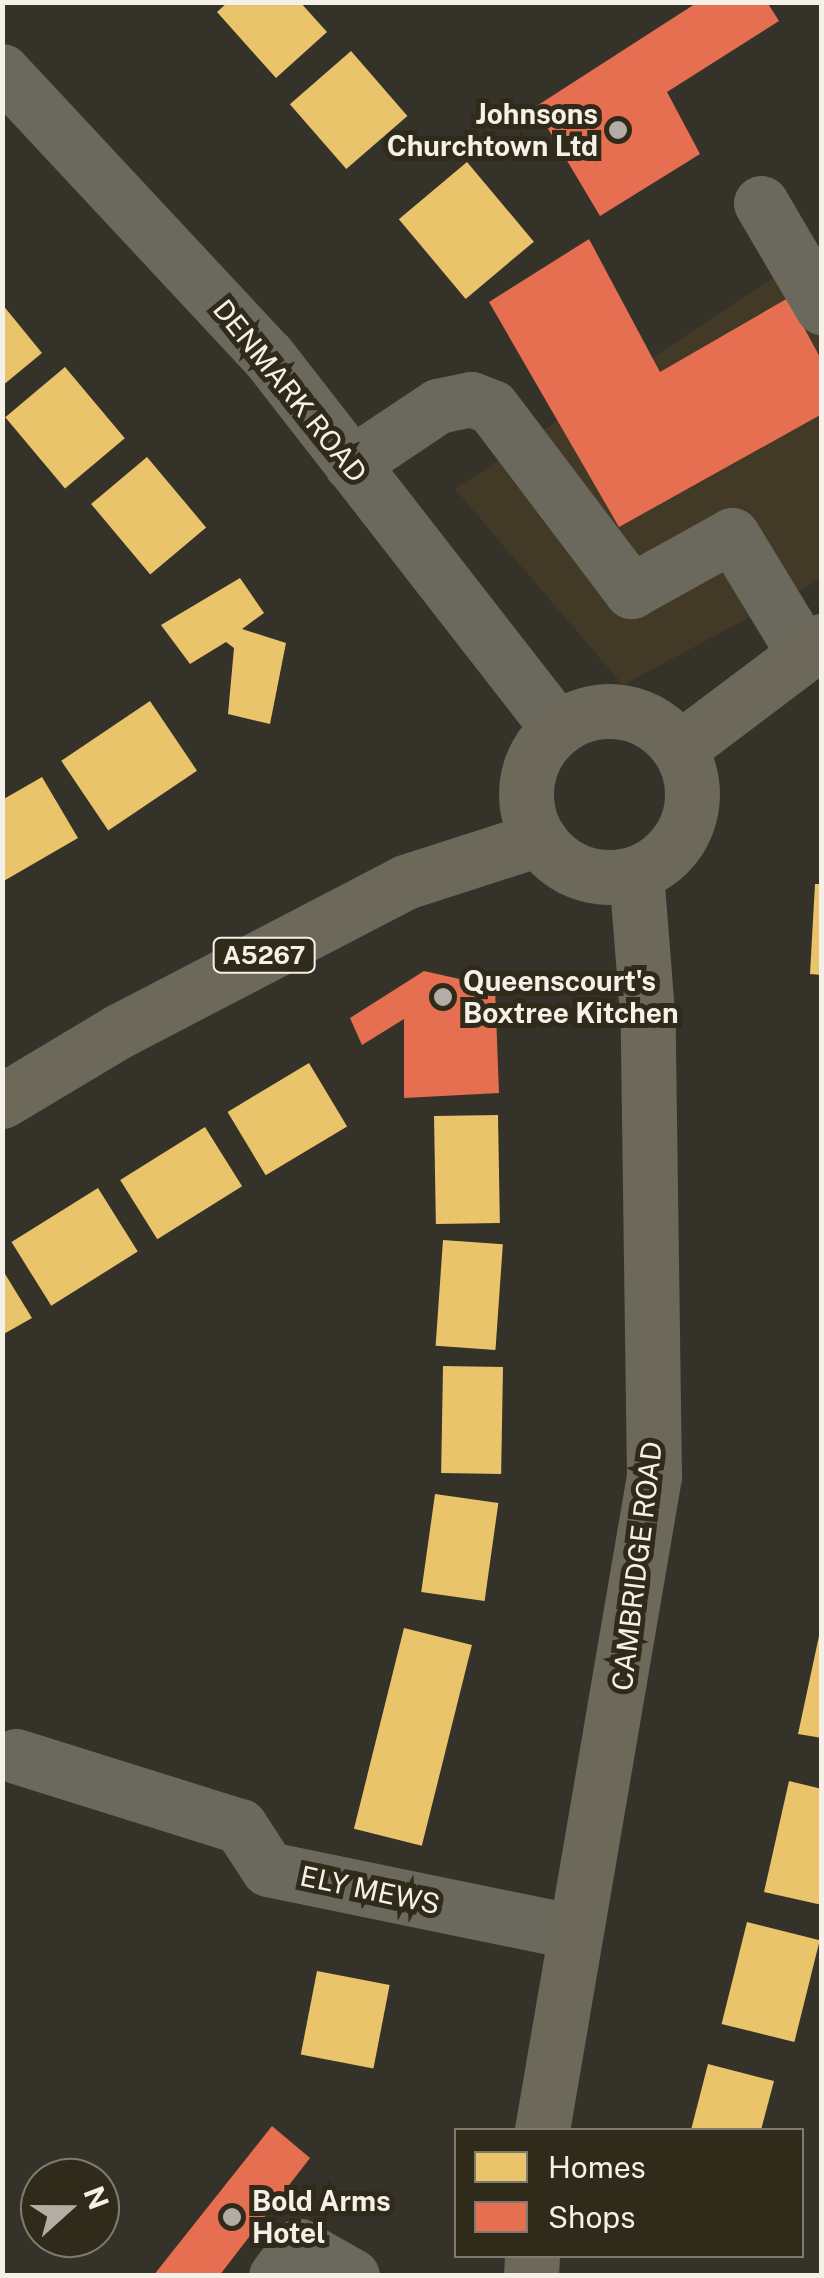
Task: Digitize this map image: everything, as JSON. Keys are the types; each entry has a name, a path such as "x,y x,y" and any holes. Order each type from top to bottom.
{"main road":[{"path":"680,748 812,646"},
{"path":"623,712 661,728 680,748 694,796 688,822 677,844 636,874 581,873 539,839 528,816 530,768 558,728 582,715 623,712"},
{"name":"A5267","path":"2,1101 119,1031 404,882 539,839"},
{"name":"CAMBRIDGE ROAD","path":"542,2128 574,1932 604,1798 654,1476 648,1025 636,874"}],"street":[{"name":"DENMARK ROAD","path":"2,70 268,356 558,728"},
{"path":"762,203 822,307"},
{"path":"352,464 438,406 471,399 492,407 631,591 732,534 812,646"},
{"name":"ELY MEWS","path":"16,1756 240,1826 268,1869 574,1932"},
{"path":"276,2276 299,2246 352,2276"}],"shaded area":[{"path":"821,246 821,579 623,685 455,489"}],"building: Homes":[{"path":"228,2 300,2 327,32 276,78 217,12"},
{"path":"351,51 407,116 346,169 290,104"},
{"path":"467,162 534,242 466,299 399,219"},
{"path":"2,304 42,353 2,386"},
{"path":"65,367 125,438 65,488 5,417"},
{"path":"147,457 206,527 150,574 91,504"},
{"path":"240,578 264,613 242,629 286,643 270,724 228,714 234,648 226,642 190,664 161,625"},
{"path":"150,701 197,771 108,830 61,761"},
{"path":"42,777 78,838 2,882 2,800"},
{"path":"815,884 822,884 822,975 810,974"},
{"path":"309,1063 347,1126 266,1175 228,1112"},
{"path":"498,1115 500,1223 436,1224 434,1116"},
{"path":"205,1127 242,1186 157,1239 120,1180"},
{"path":"98,1188 138,1252 51,1306 11,1242"},
{"path":"443,1240 503,1244 495,1350 436,1346"},
{"path":"2,1269 32,1318 2,1335"},
{"path":"443,1366 503,1367 501,1474 441,1473"},
{"path":"435,1494 498,1503 485,1601 421,1592"},
{"path":"822,1622 822,1738 798,1734"},
{"path":"404,1628 472,1645 422,1846 354,1829"},
{"path":"789,1781 822,1789 822,1905 764,1892"},
{"path":"747,1922 820,1940 794,2042 722,2024"},
{"path":"317,1971 390,1985 373,2069 301,2054"},
{"path":"708,2064 774,2081 762,2128 692,2128"}],"building: Shops":[{"name":"Johnsons Churchtown Ltd","path":"698,2 767,2 779,21 667,92 700,154 600,216 535,107"},
{"path":"589,239 660,372 788,298 822,361 822,414 619,527 489,302"},
{"path":"424,971 495,987 499,1093 404,1098 404,1019 362,1045 350,1018"},
{"name":"Bold Arms Hotel","path":"272,2126 310,2158 219,2276 153,2276"}],"place":[{"name":"Johnsons Churchtown Ltd","path":"618,130"},
{"name":"Queenscourt's Boxtree Kitchen","path":"443,997"},
{"name":"Bold Arms Hotel","path":"232,2217"}]}
